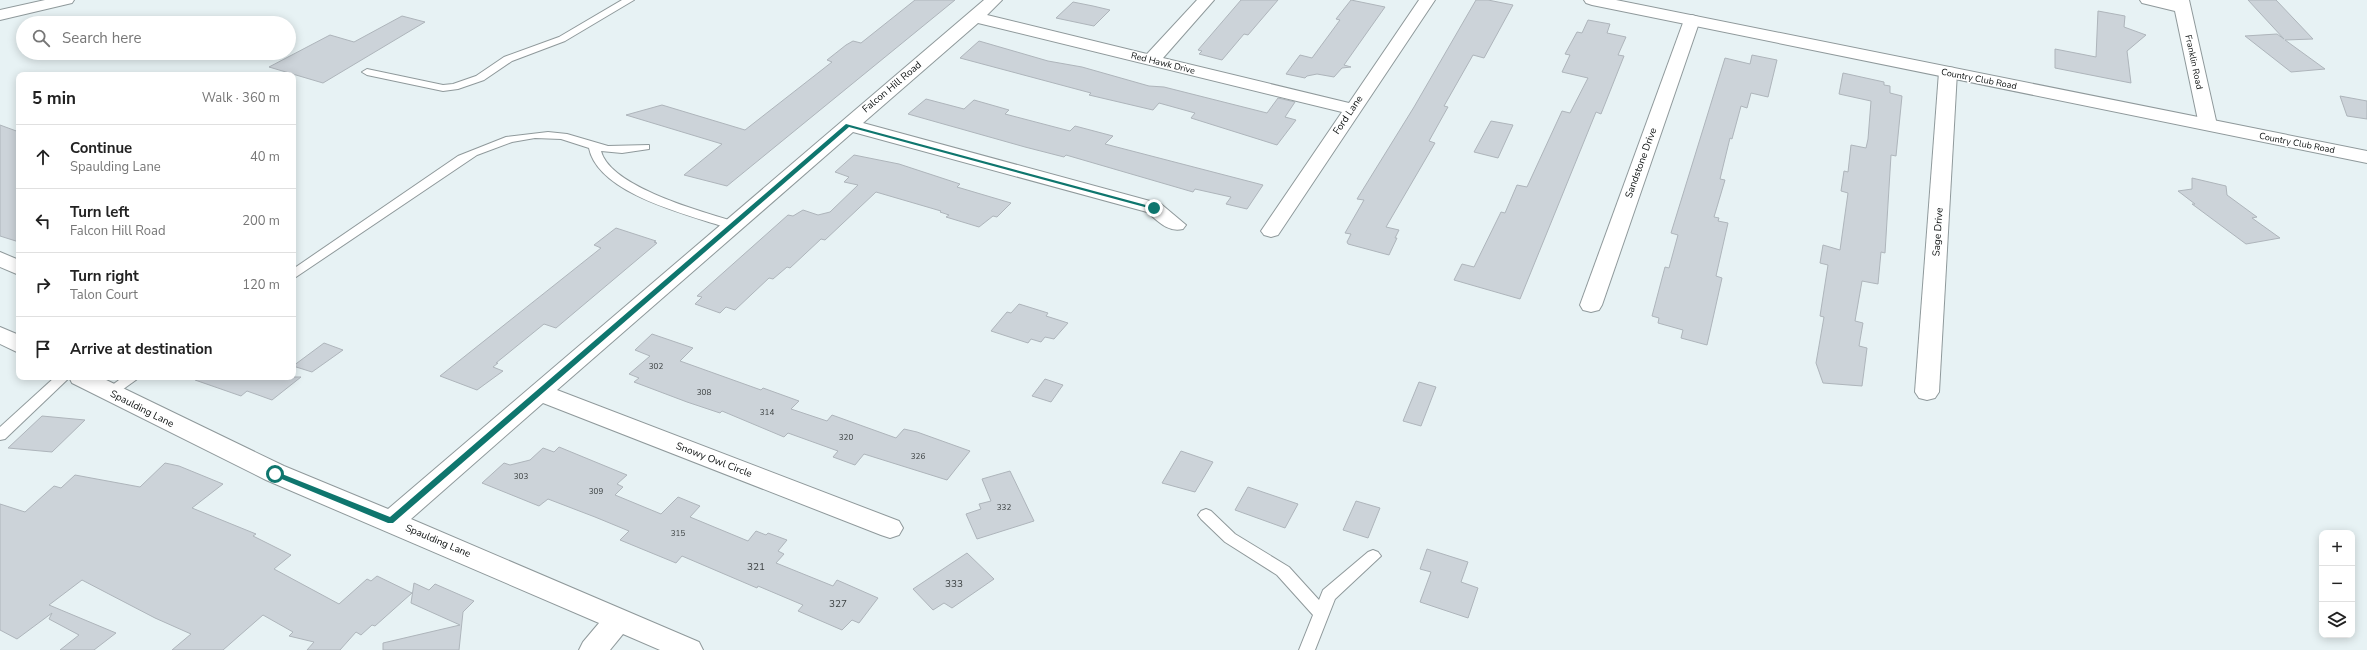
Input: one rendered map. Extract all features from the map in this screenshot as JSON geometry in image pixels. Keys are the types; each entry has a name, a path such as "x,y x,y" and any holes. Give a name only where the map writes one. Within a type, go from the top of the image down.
{"street":[{"path":"0,15 66,0"},
{"name":"Falcon Hill Road","path":"391,521 538,392 994,0"},
{"path":"1151,60 1206,0"},
{"name":"Ford Lane","path":"1271,231 1427,0"},
{"name":"Country Club Road","path":"1592,0 2367,157"},
{"path":"2148,0 2182,4"},
{"name":"Franklin Road","path":"2182,4 2208,125"},
{"name":"Red Hawk Drive","path":"975,17 1352,109"},
{"name":"Sandstone Drive","path":"1591,305 1692,20"},
{"name":"Sage Drive","path":"1927,392 1948,72"},
{"path":"848,125 1154,208 1176,225"},
{"path":"0,259 16,267"},
{"path":"0,334 16,342"},
{"name":"Spaulding Lane","path":"86,380 275,474 391,521 689,650"},
{"name":"Snowy Owl Circle","path":"538,392 890,528"},
{"path":"593,650 619,619"}],"lane":[{"path":"367,72 442,88 454,87 480,78 508,59 562,39 629,0"},
{"path":"296,273 462,158 483,147 505,139 533,136 561,136 594,145 623,150 645,147"},
{"path":"594,145 598,160 613,175 671,205 732,225"},
{"path":"0,435 60,380"},
{"path":"110,392 128,380"},
{"path":"1206,515 1230,538 1283,571 1321,613"},
{"path":"1306,650 1329,595 1373,556"}],"building":[{"path":"915,0 955,0 727,186 684,175 722,144 626,115 662,105 745,130 832,62 827,60 846,45 853,41 861,43"},
{"path":"1241,0 1278,0 1248,35 1244,34 1222,60 1199,54 1202,51 1198,50"},
{"path":"1351,0 1385,7 1344,65 1351,67 1342,68 1334,77 1317,74 1307,76 1305,78 1286,74 1300,55 1312,58 1340,20 1336,19"},
{"path":"1476,0 1488,0 1513,5 1484,58 1473,55 1444,106 1448,107 1429,141 1435,143 1386,227 1399,230 1389,255 1348,244 1347,242 1351,234 1345,233 1364,200 1357,199 1414,107"},
{"path":"2248,0 2276,0 2313,39 2285,40 2325,69 2291,72 2245,36 2277,34 2284,39"},
{"path":"1073,2 1110,10 1094,26 1056,18"},
{"path":"2098,11 2125,16 2124,27 2146,35 2127,51 2131,83 2055,68 2055,49 2096,57"},
{"path":"402,16 425,22 323,83 296,75 296,72 286,72 269,67 282,60 296,60 296,53 330,35 354,42"},
{"path":"1588,20 1610,24 1607,33 1626,37 1618,55 1624,56 1601,114 1596,112 1520,299 1454,280 1462,264 1474,267 1501,212 1505,213 1517,185 1527,187 1562,111 1570,113 1588,78 1562,72 1570,55 1565,54 1577,32 1582,33"},
{"path":"979,41 1048,61 1082,67 1149,86 1164,87 1267,113 1278,98 1295,102 1285,117 1296,120 1277,145 1191,118 1195,113 1159,103 1153,110 1089,95 1091,93 960,58"},
{"path":"1752,55 1777,60 1768,97 1751,93 1747,108 1741,106 1732,139 1730,138 1720,179 1725,180 1714,217 1719,218 1718,221 1728,223 1716,276 1722,278 1707,345 1681,338 1683,330 1658,323 1659,318 1652,316 1665,267 1669,268 1678,235 1671,233 1725,58 1750,64"},
{"path":"1843,73 1884,82 1884,85 1890,86 1890,93 1902,96 1896,156 1891,155 1885,253 1881,252 1878,284 1862,281 1855,321 1863,323 1859,346 1867,348 1862,386 1823,383 1816,363 1824,317 1820,316 1828,265 1820,263 1823,245 1840,250 1848,193 1841,191 1844,171 1848,172 1851,145 1866,148 1868,139 1871,101 1839,94"},
{"path":"2340,96 2367,101 2367,119 2347,116"},
{"path":"926,99 964,109 974,100 1009,110 1005,114 1070,131 1075,126 1113,136 1105,144 1263,185 1247,209 1226,204 1231,197 1195,189 1193,192 1066,155 1064,157 1025,147 908,114"},
{"path":"1491,121 1513,125 1498,158 1474,152"},
{"path":"0,125 16,131 16,241 0,236"},
{"path":"854,155 899,164 960,184 957,187 1011,203 997,217 993,216 979,227 946,217 949,215 940,212 941,211 876,192 825,240 821,239 790,268 787,267 773,279 769,278 735,310 726,307 720,313 695,304 702,297 697,296 788,215 793,216 803,210 818,215 830,212 858,185 844,182 849,177 835,172"},
{"path":"2192,178 2226,186 2227,195 2257,217 2252,218 2280,238 2246,244 2192,204 2195,204 2178,191 2192,189"},
{"path":"616,228 656,241 654,242 657,243 556,328 544,324 496,363 498,363 493,367 503,371 477,390 440,376 601,248 594,245"},
{"path":"1019,304 1048,313 1046,316 1068,323 1054,339 1045,337 1041,342 1031,339 1028,343 991,331 1007,312 1011,313"},
{"path":"652,334 693,348 680,361 761,390 763,388 799,401 791,409 827,421 832,415 896,438 904,429 917,432 970,451 947,480 864,454 855,465 833,457 838,451 788,433 784,437 722,411 720,413 634,382 639,378 629,374 650,356 635,350"},
{"path":"324,343 343,350 312,372 296,367 296,364"},
{"path":"296,377 301,377 272,400 247,391 241,396 195,380 296,380"},
{"path":"1045,379 1063,385 1051,402 1032,396"},
{"path":"1419,382 1436,387 1421,426 1403,421"},
{"path":"42,416 85,420 52,452 8,448"},
{"path":"559,447 627,475 617,484 623,487 615,495 661,514 678,497 700,506 690,517 748,541 756,531 766,535 768,533 787,540 778,551 784,554 776,563 833,586 837,580 878,598 859,623 852,620 842,630 798,611 803,605 758,586 757,588 682,556 676,563 620,540 629,531 595,517 548,499 539,506 482,483 504,463 510,465 530,460 543,448 554,452"},
{"path":"1181,451 1213,462 1195,492 1162,483"},
{"path":"165,463 179,466 223,484 192,508 256,534 253,536 291,555 274,569 339,604 367,579 371,581 377,576 412,593 375,626 372,625 361,635 356,632 340,650 307,650 314,642 289,636 293,632 263,615 223,650 172,650 191,634 155,618 82,580 49,605 116,633 94,650 60,650 79,635 49,619 52,613 17,639 0,630 0,504 25,512 54,486 61,488 75,475 140,487"},
{"path":"1010,471 1034,521 977,539 966,514 981,509 979,504 991,501 982,479"},
{"path":"1248,487 1298,504 1285,528 1235,510"},
{"path":"1356,501 1380,508 1368,538 1343,530"},
{"path":"1427,549 1468,562 1461,582 1478,588 1468,618 1420,602 1431,572 1420,569"},
{"path":"967,553 994,579 952,608 944,603 933,610 913,589"},
{"path":"414,583 429,590 435,584 474,601 463,612 459,650 383,650 383,643 460,625 411,603"}],"route":[{"path":"275,474 391,521 538,392 848,125 1154,208"}]}
